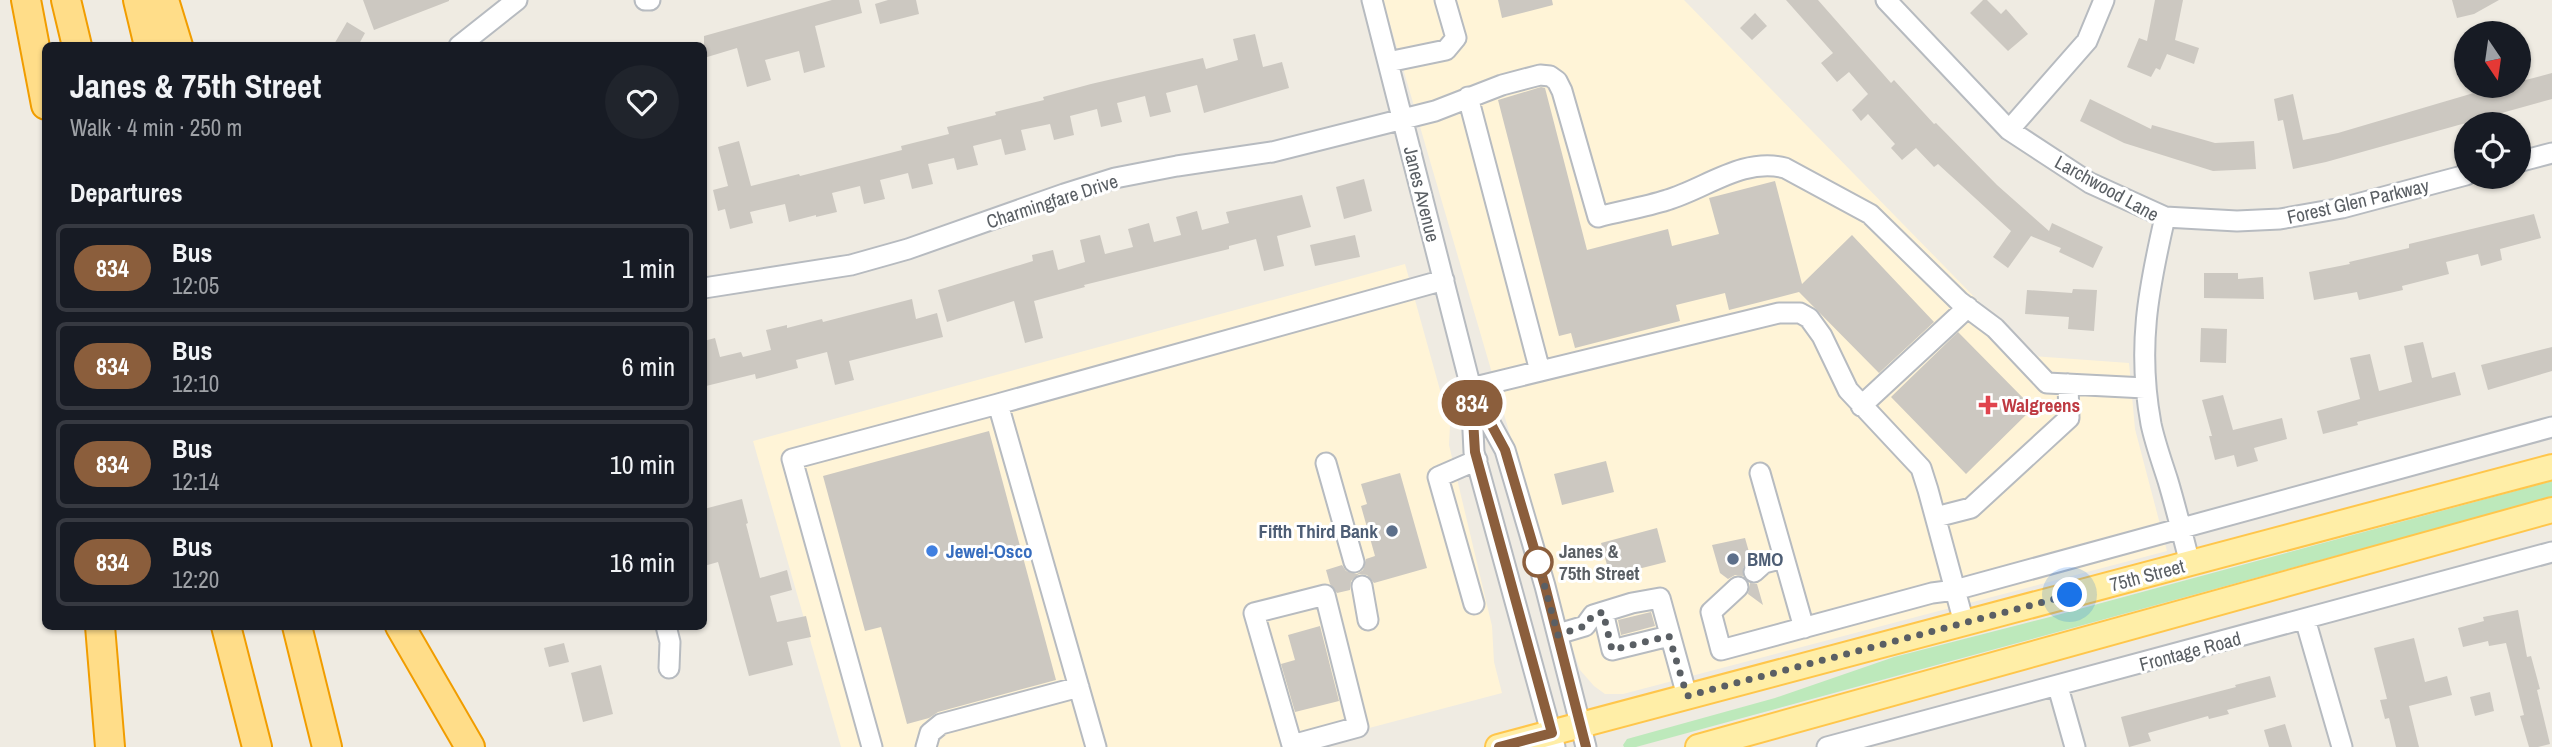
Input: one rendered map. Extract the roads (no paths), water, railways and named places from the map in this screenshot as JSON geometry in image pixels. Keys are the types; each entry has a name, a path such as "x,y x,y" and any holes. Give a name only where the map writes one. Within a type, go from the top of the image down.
{"highway":[{"path":"26,0 42,84"},
{"path":"66,0 77,42"},
{"path":"138,0 148,42"},
{"path":"164,0 177,42"},
{"path":"100,630 110,747"},
{"path":"227,630 257,747"},
{"path":"298,630 327,747"},
{"path":"402,630 470,747"}],"main road":[{"name":"75th Street","path":"1498,747 1583,736 1687,696 2552,467"},
{"path":"1698,747 1726,743 2552,510"}],"street":[{"path":"464,42 517,0"},
{"name":"Janes Avenue","path":"1372,0 1471,387 1477,460 1553,740"},
{"path":"1388,62 1446,50 1456,38 1445,0"},
{"name":"Larchwood Lane","path":"1886,0 2009,130 2090,183 2165,217 2146,306 2143,353 2145,388 2151,427 2190,564"},
{"path":"2009,130 2087,41 2104,0"},
{"name":"Charmingfare Drive","path":"707,288 851,265 952,235 1115,178 1272,152 1435,111 1468,97 1540,75 1550,76 1557,81 1562,91 1598,217 1669,200 1725,175 1772,165 1785,168 1870,214 1968,307"},
{"path":"1468,97 1539,371"},
{"path":"2531,159 2552,153"},
{"name":"Forest Glen Parkway","path":"2165,217 2237,221 2280,219 2332,210 2454,178"},
{"path":"872,747 792,459 1444,280"},
{"path":"1861,406 1968,307 1995,328 2047,383 2145,388"},
{"path":"1471,387 1791,311 1800,313 1809,318 1822,336 1848,390 1921,468 1964,623"},
{"path":"1936,517 1971,508 2069,418 2068,384"},
{"name":"Janes Avenue","path":"1471,387 1505,450 1558,635 1583,736"},
{"path":"998,404 1096,747"},
{"path":"1738,587 1711,611 1721,650 2182,529 2552,426"},
{"path":"1474,604 1437,477 1477,460"},
{"path":"1326,463 1354,562"},
{"path":"1760,473 1804,628"},
{"name":"Frontage Road","path":"1827,747 2059,687 2552,552"},
{"path":"1754,572 1764,563 1784,558"},
{"path":"1362,586 1368,620"},
{"path":"1325,595 1358,727 1330,741 1292,745 1254,613 1325,595"},
{"path":"1558,635 1585,626 1593,615 1660,598 1687,696"},
{"path":"1603,612 1612,650 1669,636"},
{"path":"2305,619 2342,747"},
{"path":"667,630 670,642 669,668"},
{"path":"926,747 930,733 941,724 1079,687"},
{"path":"2059,687 2075,747"}],"place":[{"name":"Walgreens","path":"1988,405"},
{"name":"Fifth Third Bank","path":"1392,531"},
{"name":"Jewel-Osco","path":"932,551"},
{"name":"BMO","path":"1733,559"},
{"name":"Janes & 75th Street","path":"1538,562"}]}
